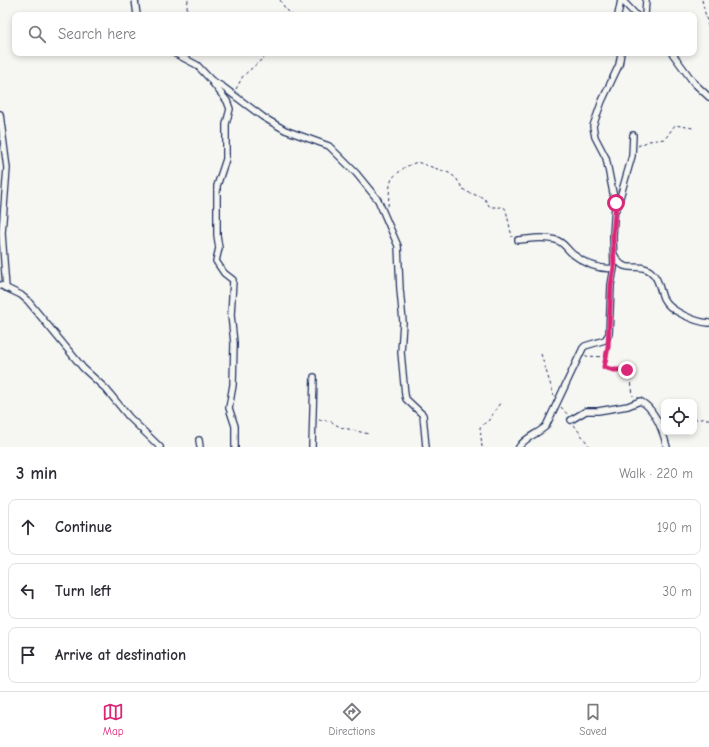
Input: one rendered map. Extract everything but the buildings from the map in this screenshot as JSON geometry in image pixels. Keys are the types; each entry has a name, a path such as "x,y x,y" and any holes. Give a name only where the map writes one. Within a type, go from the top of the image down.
{"street":[{"path":"134,0 136,12"},
{"path":"619,12 621,0"},
{"path":"621,0 633,12"},
{"path":"645,12 646,0"},
{"path":"180,56 197,65 227,101 230,109 226,124 226,159 217,186 217,235 219,248 216,261 224,273 233,280 231,321 234,343 233,385 228,408 235,426 235,447"},
{"path":"519,447 522,443 540,432 546,426 585,346 605,340 609,334 611,285 614,268 614,216 616,203 606,158 595,137 593,126 602,101 619,65 620,56"},
{"path":"674,56 694,83 709,97"},
{"path":"211,80 233,94 254,112 285,130 329,146 367,186 378,200 398,246 403,322 401,352 405,395 406,399 423,415 426,447"},
{"path":"0,114 7,168 2,233 6,288"},
{"path":"614,216 633,150 633,135"},
{"path":"518,240 538,238 556,240 561,242 574,255 597,268 614,268"},
{"path":"614,254 618,262 624,267 644,268 650,271 659,283 663,298 671,306 693,319 709,323"},
{"path":"0,285 28,300 76,360 106,389 129,417 160,447"},
{"path":"312,447 314,377"},
{"path":"571,420 586,411 598,411 628,406 637,401 648,406 652,412 667,447"},
{"path":"199,440 200,447"}],"path":[{"path":"186,12 188,0"},
{"path":"280,0 289,12"},
{"path":"702,0 709,30"},
{"path":"233,94 243,76 266,56"},
{"path":"633,150 645,142 665,139 675,125 693,128"},
{"path":"386,217 392,178 412,163 423,163 439,168 456,178 463,189 484,198 490,207 504,208 506,210 511,236 518,240"},
{"path":"609,334 605,368 627,370 631,373 633,394 635,400 637,401"},
{"path":"541,354 551,393 558,403"},
{"path":"579,356 606,357"},
{"path":"482,447 480,427 489,420 500,403"},
{"path":"697,419 709,419"},
{"path":"312,420 330,421 340,427 369,434"}],"route":[{"path":"616,203 613,236 614,268 611,285 608,347 604,367 606,369 613,370 627,370"}]}
